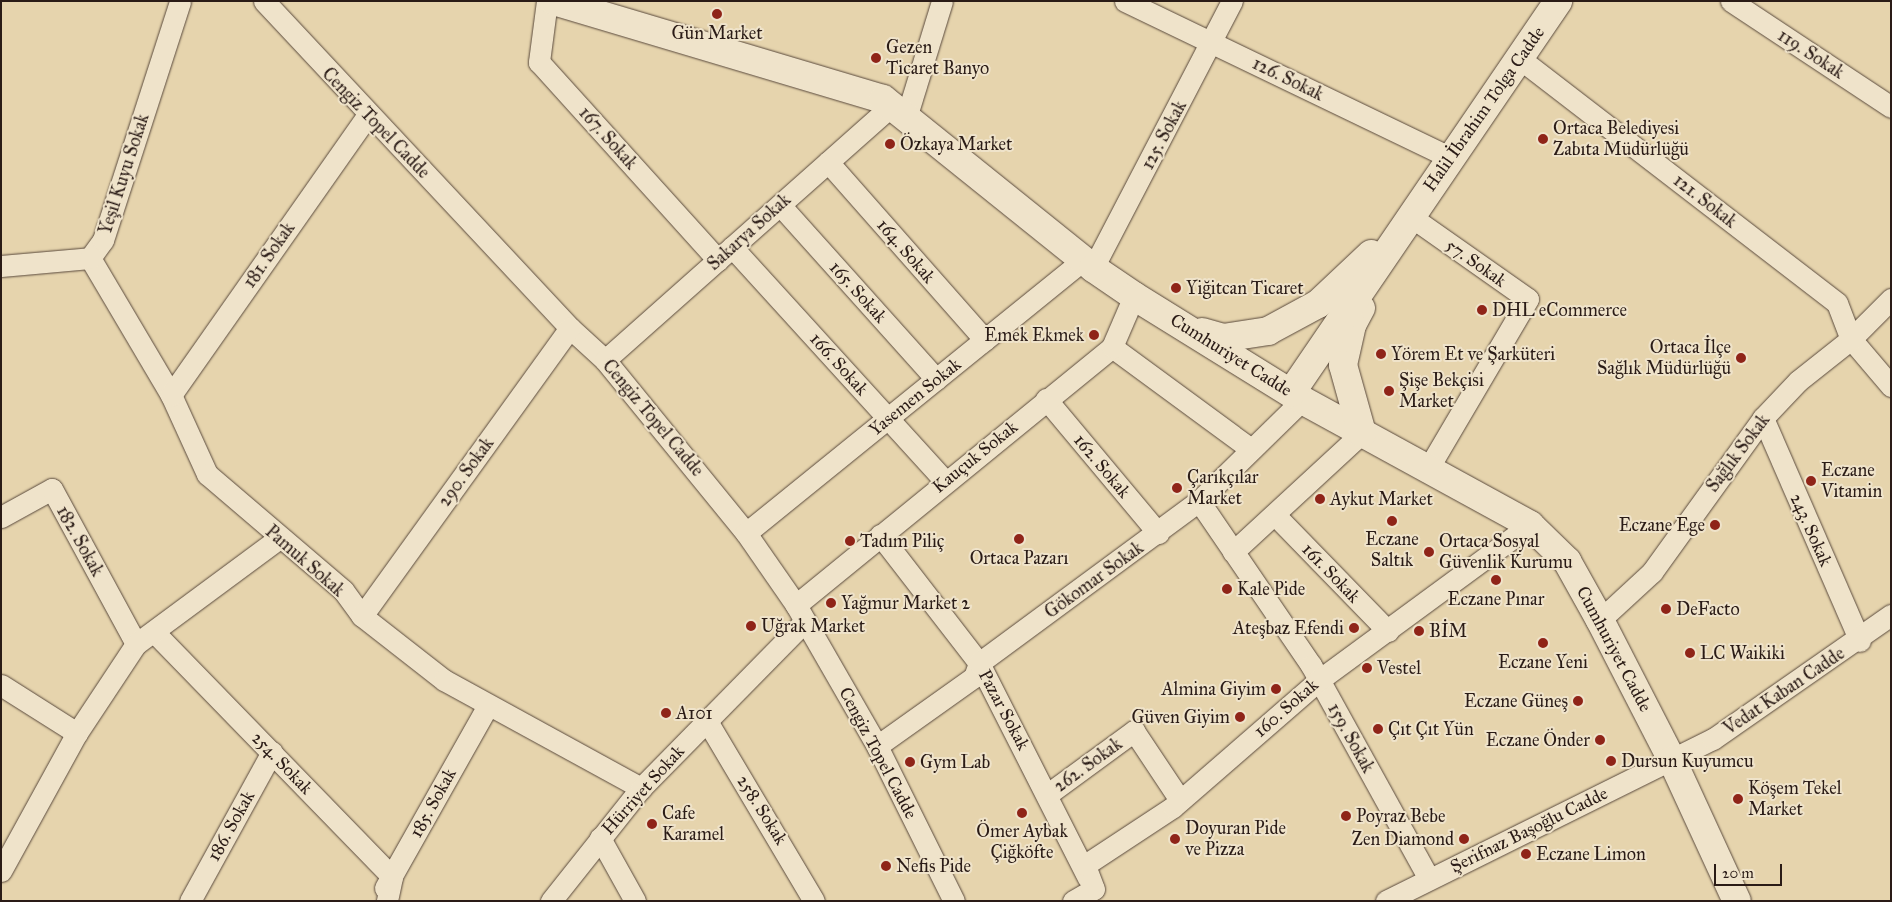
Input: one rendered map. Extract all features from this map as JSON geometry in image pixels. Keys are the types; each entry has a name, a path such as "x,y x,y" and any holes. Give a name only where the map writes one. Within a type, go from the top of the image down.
{"street":[{"name":"Yeşil Kuyu Sokak","path":"90,258 103,240 180,1"},
{"name":"Cengiz Topel Cadde","path":"264,1 368,115 570,328 605,360 746,533 801,613 877,746 954,901"},
{"name":"167. Sokak","path":"547,1 539,62 725,254"},
{"name":"Cumhuriyet Cadde","path":"554,1 900,110 1088,264 1134,296 1194,330 1296,397 1530,525 1567,561 1600,620 1672,760 1737,901"},
{"path":"900,110 942,1"},
{"name":"126. Sokak","path":"1125,1 1451,158"},
{"name":"125. Sokak","path":"1088,264 1213,43 1232,1"},
{"name":"Halil İbrahim Tolga Cadde","path":"1410,216 1558,1"},
{"name":"119. Sokak","path":"1731,1 1891,107"},
{"name":"121. Sokak","path":"1519,58 1837,303 1851,339 1891,386"},
{"name":"Sakarya Sokak","path":"605,360 828,162 900,110"},
{"name":"181. Sokak","path":"171,395 368,115"},
{"name":"164. Sokak","path":"828,162 984,340"},
{"name":"165. Sokak","path":"780,205 936,379"},
{"path":"1194,330 1223,338 1268,331 1318,304 1410,216"},
{"path":"1296,397 1410,216"},
{"path":"1232,552 1362,433 1343,365 1346,349 1352,325 1410,216"},
{"name":"57. Sokak","path":"1410,216 1528,299 1428,469"},
{"name":"166. Sokak","path":"725,254 888,418 945,481"},
{"path":"1,266 90,258"},
{"name":"Pamuk Sokak","path":"90,258 171,395 207,474 278,539 343,590 362,616 444,680 641,788"},
{"name":"Yasemen Sokak","path":"746,533 984,340 1088,264"},
{"name":"Kauçuk Sokak","path":"801,613 880,536 945,481 1112,347 1134,296"},
{"name":"Sağlık Sokak","path":"1600,620 1652,572 1763,418 1798,381 1851,339 1891,299"},
{"name":"290. Sokak","path":"362,616 570,328"},
{"path":"1112,347 1248,447"},
{"name":"Gökomar Sokak","path":"877,746 974,677 979,663 1199,501 1296,397"},
{"name":"162. Sokak","path":"1046,399 1158,533"},
{"name":"243. Sokak","path":"1763,418 1860,641"},
{"name":"182. Sokak","path":"1,517 52,489 136,644"},
{"name":"159. Sokak","path":"1199,501 1319,680 1430,879"},
{"name":"161. Sokak","path":"1274,515 1388,631"},
{"name":"160. Sokak","path":"1097,895 1085,865 1180,800 1319,680 1530,525"},
{"name":"Pazar Sokak","path":"880,536 979,663 1048,794 1097,895"},
{"path":"1,871 77,733 136,644 155,633 278,539"},
{"name":"Hürriyet Sokak","path":"551,901 641,788 707,721 801,613"},
{"name":"Vedat Kaban Cadde","path":"1672,760 1713,739 1860,641 1891,615"},
{"name":"254. Sokak","path":"155,633 392,877"},
{"path":"1,685 77,733"},
{"name":"185. Sokak","path":"378,901 488,705"},
{"name":"258. Sokak","path":"707,721 814,901"},
{"name":"262. Sokak","path":"1048,794 1134,731 1180,800"},
{"name":"186. Sokak","path":"190,901 272,752"},
{"name":"Şerifnaz Başoğlu Cadde","path":"1386,901 1672,760"},
{"path":"600,838 635,901"},
{"path":"387,901 392,877"},
{"path":"1073,901 1097,895"}],"place":[{"name":"Gün Market","path":"717,14"},
{"name":"Gezen Ticaret Banyo","path":"876,58"},
{"name":"Ortaca Belediyesi Zabıta Müdürlüğü","path":"1543,139"},
{"name":"Özkaya Market","path":"890,144"},
{"name":"Yiğitcan Ticaret","path":"1176,288"},
{"name":"DHL eCommerce","path":"1482,310"},
{"name":"Emek Ekmek","path":"1094,335"},
{"name":"Yörem Et ve Şarküteri","path":"1381,354"},
{"name":"Ortaca İlçe Sağlık Müdürlüğü","path":"1741,358"},
{"name":"Şişe Bekçisi Market","path":"1389,391"},
{"name":"Eczane Vitamin","path":"1811,481"},
{"name":"Çarıkçılar Market","path":"1177,488"},
{"name":"Aykut Market","path":"1320,499"},
{"name":"Eczane Saltık","path":"1392,521"},
{"name":"Eczane Ege","path":"1715,525"},
{"name":"Ortaca Pazarı","path":"1019,539"},
{"name":"Tadım Piliç","path":"850,541"},
{"name":"Ortaca Sosyal Güvenlik Kurumu","path":"1429,552"},
{"name":"Eczane Pınar","path":"1496,580"},
{"name":"Kale Pide","path":"1227,589"},
{"name":"Yağmur Market 2","path":"831,603"},
{"name":"DeFacto","path":"1666,609"},
{"name":"Uğrak Market","path":"751,626"},
{"name":"Ateşbaz Efendi","path":"1354,628"},
{"name":"BİM","path":"1419,631"},
{"name":"Eczane Yeni","path":"1543,643"},
{"name":"LC Waikiki","path":"1690,653"},
{"name":"Vestel","path":"1367,668"},
{"name":"Almina Giyim","path":"1276,689"},
{"name":"Eczane Güneş","path":"1578,701"},
{"name":"A101","path":"666,713"},
{"name":"Güven Giyim","path":"1240,717"},
{"name":"Çıt Çıt Yün","path":"1378,729"},
{"name":"Eczane Önder","path":"1600,740"},
{"name":"Dursun Kuyumcu","path":"1611,761"},
{"name":"Gym Lab","path":"910,762"},
{"name":"Köşem Tekel Market","path":"1738,799"},
{"name":"Ömer Aybak Çiğköfte","path":"1022,813"},
{"name":"Poyraz Bebe","path":"1346,816"},
{"name":"Cafe Karamel","path":"652,824"},
{"name":"Doyuran Pide ve Pizza","path":"1175,839"},
{"name":"Zen Diamond","path":"1464,839"},
{"name":"Eczane Limon","path":"1526,854"},
{"name":"Nefis Pide","path":"886,866"}]}
